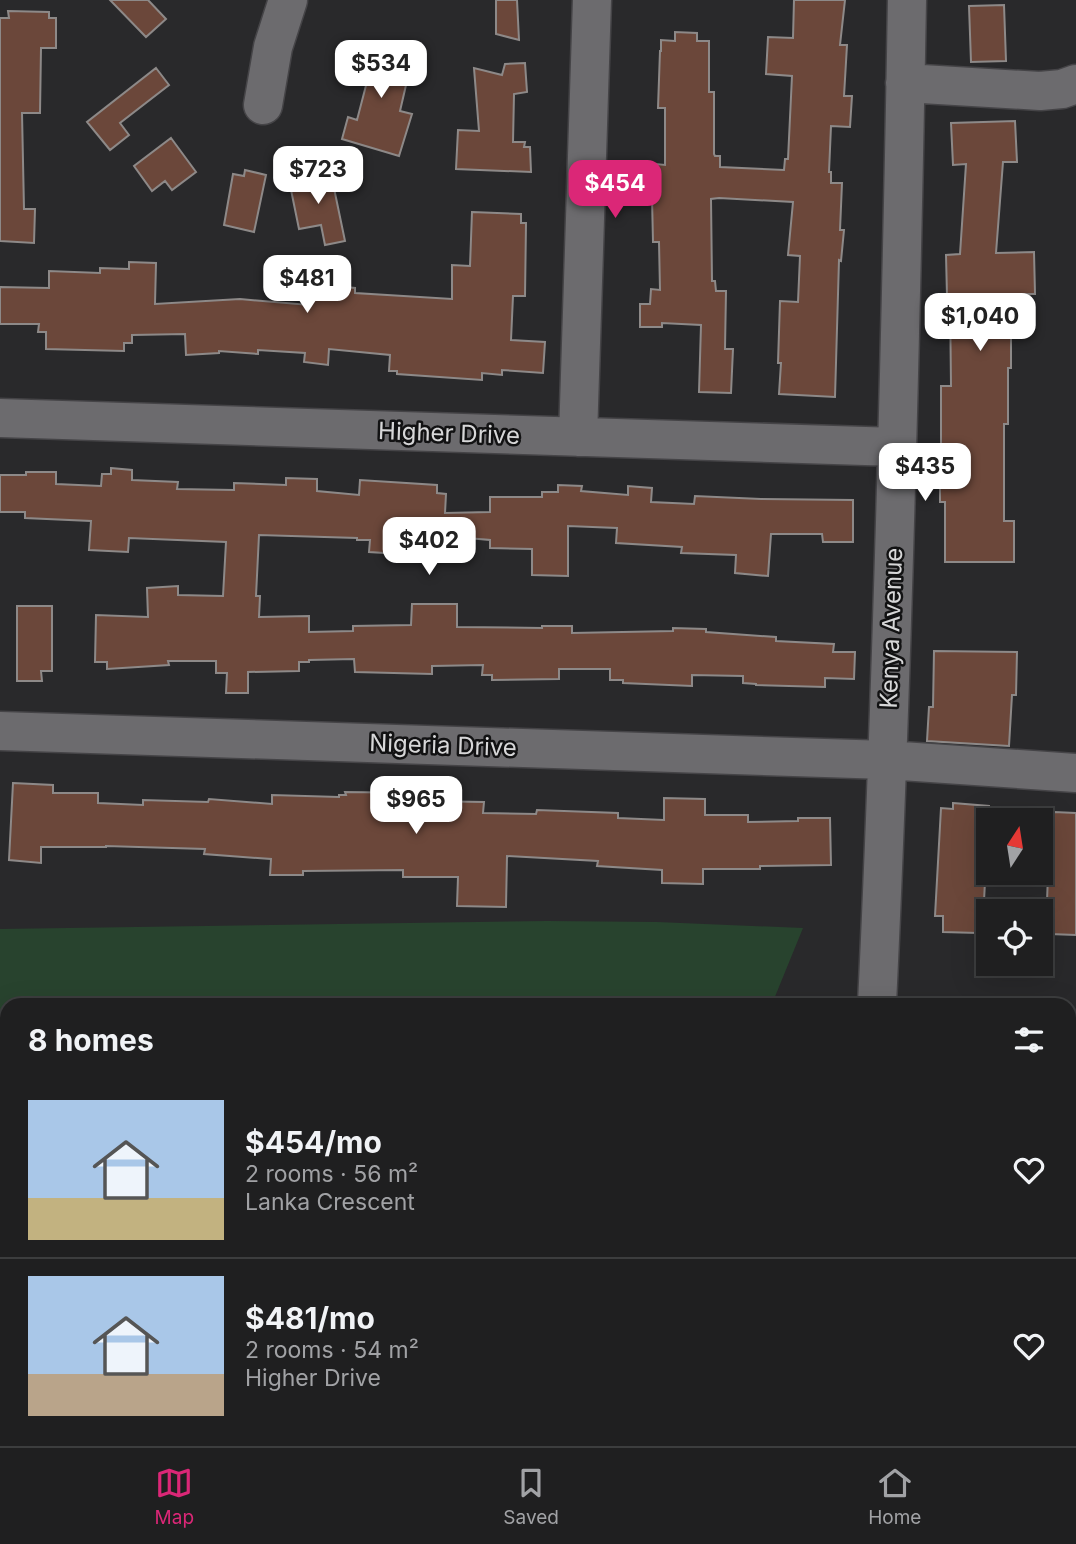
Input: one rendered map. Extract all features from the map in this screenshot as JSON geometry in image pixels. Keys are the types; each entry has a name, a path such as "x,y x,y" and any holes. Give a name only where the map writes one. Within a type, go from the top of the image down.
{"street":[{"path":"263,105 273,47 288,0"},
{"path":"578,437 592,0"},
{"name":"Kenya Avenue","path":"877,998 897,447 907,0"},
{"path":"905,83 1040,91 1062,89 1076,84"},
{"name":"Higher Drive","path":"0,418 897,447"},
{"name":"Nigeria Drive","path":"0,731 887,760 1076,773"}],"green space":[{"path":"547,921 803,928 774,998 0,998 0,929"}],"building":[{"path":"110,0 148,0 166,19 146,37"},
{"path":"496,0 517,0 519,40 496,34"},
{"path":"794,0 845,0 840,45 847,45 844,96 852,96 850,127 831,126 829,172 831,183 842,183 840,230 844,230 841,261 839,260 835,397 779,394 780,301 798,302 800,256 788,255 793,202 719,198 711,199 712,281 715,281 716,291 726,291 725,349 733,349 731,393 699,392 701,325 662,323 662,327 640,327 640,304 650,304 651,289 660,290 659,242 653,242 652,198 648,198 648,174 656,175 656,164 665,165 665,108 658,108 661,40 675,41 675,32 697,33 697,41 709,41 709,92 714,92 714,154 720,156 720,167 784,170 785,159 788,159 792,76 766,74 768,37 793,38"},
{"path":"1004,5 1006,61 971,62 969,6"},
{"path":"8,11 49,12 49,18 56,18 56,48 41,48 40,113 22,113 24,209 35,209 34,243 0,241 0,18 9,18"},
{"path":"357,43 413,55 400,111 412,114 399,156 342,139 348,117 357,120 369,74 350,70"},
{"path":"525,63 527,92 514,94 513,142 525,142 524,147 530,147 531,172 456,169 458,130 479,131 474,68 502,75 505,64"},
{"path":"156,68 169,85 120,123 129,135 110,150 87,122"},
{"path":"1015,121 1017,162 1003,162 996,253 1034,252 1035,294 1011,294 1008,424 1004,424 1004,521 1014,521 1014,562 945,562 945,502 940,502 941,386 951,386 950,296 947,296 946,255 960,254 966,164 953,165 951,123"},
{"path":"171,138 196,172 172,190 165,181 152,191 134,166"},
{"path":"330,169 345,241 325,245 321,225 299,229 289,180 312,184 309,173"},
{"path":"245,170 266,175 254,232 224,225 233,174 244,176"},
{"path":"472,212 521,214 521,223 526,223 525,296 513,296 511,340 545,342 543,373 502,370 502,375 482,373 482,380 397,374 397,371 389,371 390,355 329,349 328,365 304,362 305,353 258,350 258,354 219,351 186,355 185,334 132,335 132,343 124,343 124,351 46,349 46,332 38,332 39,324 0,324 0,287 49,288 49,271 100,273 100,268 129,269 129,262 156,263 155,304 240,299 309,305 311,284 355,288 355,293 452,299 452,265 470,266"},
{"path":"111,468 132,470 132,480 178,482 177,489 234,490 234,483 286,485 286,478 317,479 317,491 359,495 360,480 437,485 437,493 446,494 445,513 490,512 490,497 542,497 542,492 558,492 558,485 582,486 581,491 628,495 628,486 652,488 651,502 694,504 695,496 853,500 853,542 823,542 822,534 771,534 768,576 735,573 736,555 681,553 682,547 616,543 617,528 568,526 568,576 532,575 532,549 490,548 490,540 444,536 443,541 401,539 400,554 369,552 370,540 357,538 259,535 256,596 260,596 259,617 309,616 309,632 353,631 353,626 411,625 412,604 457,604 457,627 572,626 572,633 706,629 706,632 776,637 776,641 834,644 833,652 855,652 854,679 825,678 825,687 756,685 743,683 743,676 692,675 692,686 623,683 623,680 610,680 610,669 559,669 559,679 492,680 492,675 482,675 483,665 432,666 432,674 355,672 354,659 309,660 299,662 299,671 248,672 248,693 226,693 227,673 216,673 216,661 168,661 169,665 107,669 107,662 95,662 96,615 148,617 147,588 178,586 178,595 223,596 226,542 129,538 128,552 89,550 91,521 25,518 25,512 0,512 0,475 56,472 56,484 101,486 102,474 111,474"},
{"path":"17,606 52,606 52,671 41,671 42,681 17,681"},
{"path":"934,651 1017,652 1016,695 1012,695 1009,746 927,741 929,707 933,707"},
{"path":"13,783 53,785 53,793 98,793 98,803 143,805 143,800 208,802 209,799 272,804 272,795 339,797 346,795 345,792 422,793 421,801 484,802 483,813 536,814 537,810 618,813 618,818 664,820 664,798 705,799 705,815 748,815 748,822 830,818 831,865 703,869 703,884 662,883 662,870 597,866 598,861 507,856 506,907 457,906 458,877 403,877 403,870 303,871 303,875 270,875 271,859 204,854 205,849 41,847 41,863 9,860"},
{"path":"953,803 989,806 976,808 976,886 985,886 984,899 976,899 976,933 943,932 943,916 935,916 941,808 953,809"},
{"path":"1054,812 1076,813 1076,935 1053,934 1053,899 1047,899 1048,886 1054,886"}]}
